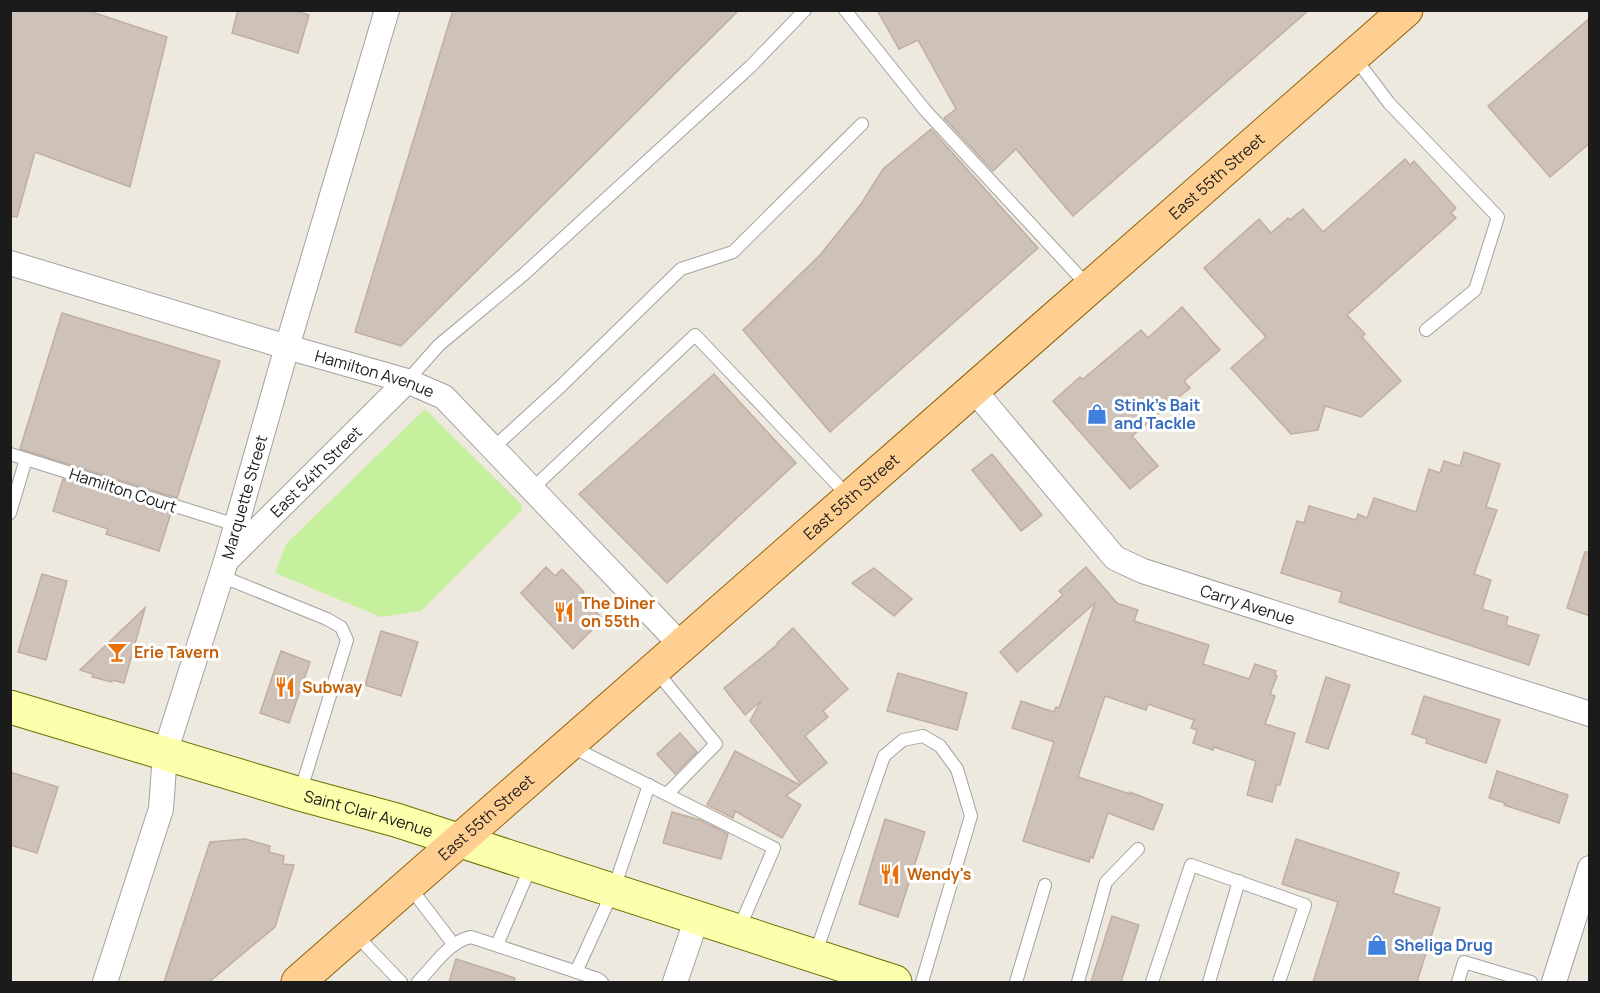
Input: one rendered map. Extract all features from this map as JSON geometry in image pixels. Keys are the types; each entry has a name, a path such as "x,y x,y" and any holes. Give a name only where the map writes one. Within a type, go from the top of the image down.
{"main road":[{"name":"East 55th Street","path":"297,982 1406,10"},
{"name":"Saint Clair Avenue","path":"10,707 300,794 396,820 814,956 880,980"}],"street":[{"name":"Marquette Street","path":"105,982 161,809 165,753 224,568 387,10"},
{"name":"Hamilton Avenue","path":"10,263 407,381 444,397 682,646"},
{"name":"East 54th Street","path":"224,568 407,381"},
{"name":"Carry Avenue","path":"974,390 1115,558 1143,571 1590,714"},
{"path":"1554,982 1590,868"},
{"path":"675,982 697,918"}],"lane":[{"path":"407,381 439,345 523,275 751,66 805,10"},
{"path":"845,10 925,110 1090,288"},
{"path":"1354,57 1389,103 1498,217 1475,290 1426,330"},
{"path":"493,448 561,386 681,268 733,252 862,124"},
{"path":"532,489 695,336 850,498"},
{"name":"Hamilton Court","path":"10,454 236,525"},
{"path":"10,513 26,459"},
{"path":"224,568 341,627 347,640 300,794"},
{"path":"655,670 716,744 667,794"},
{"path":"814,956 884,756 903,740 923,736 940,746 957,769 971,816 922,982"},
{"path":"569,745 774,848 738,931"},
{"path":"576,972 613,891 650,785"},
{"path":"1078,982 1106,882 1138,849"},
{"path":"497,945 532,864"},
{"path":"1152,982 1191,865 1305,905 1279,982"},
{"path":"1209,982 1239,881"},
{"path":"1016,982 1045,885"},
{"path":"408,886 454,945"},
{"path":"354,934 401,982"},
{"path":"418,982 461,939 471,937 602,982"},
{"path":"1458,982 1464,962 1531,982"}],"green space":[{"path":"425,409 522,505 521,511 421,611 381,617 275,573 286,544"}],"building":[{"path":"10,10 86,10 167,37 130,187 35,152 17,217 10,216"},
{"path":"238,10 293,10 309,15 298,53 232,33"},
{"path":"453,10 739,10 401,346 355,332"},
{"path":"877,10 1309,10 1073,216 1016,149 993,171 944,118 956,109 918,40 899,49"},
{"path":"1590,18 1590,143 1550,177 1488,106"},
{"path":"931,129 1038,248 830,432 743,330 820,255 861,204 883,169"},
{"path":"1405,159 1410,165 1414,161 1456,208 1451,213 1456,218 1347,315 1365,334 1362,337 1401,381 1361,417 1325,406 1318,430 1291,434 1231,368 1266,337 1204,268 1259,219 1271,233 1303,209 1323,232"},
{"path":"1182,307 1220,350 1184,381 1190,388 1132,436 1158,466 1130,489 1053,401 1141,330 1148,338"},
{"path":"62,313 220,361 177,498 20,449"},
{"path":"714,374 796,463 667,583 579,494"},
{"path":"1464,452 1500,464 1486,507 1497,510 1474,574 1491,580 1482,609 1508,617 1506,625 1539,635 1529,665 1339,602 1342,592 1281,573 1297,521 1304,523 1309,506 1356,520 1358,514 1367,518 1374,498 1416,512 1429,469 1440,473 1444,461 1460,466"},
{"path":"992,454 1042,515 1021,531 972,470"},
{"path":"63,479 171,513 159,551 106,534 108,529 53,511"},
{"path":"1585,552 1590,552 1590,616 1567,608"},
{"path":"546,567 555,576 562,569 584,592 580,596 603,619 573,649 521,593"},
{"path":"1086,567 1117,603 1138,610 1134,621 1209,645 1203,664 1249,679 1255,664 1276,671 1277,676 1270,694 1275,696 1265,724 1295,733 1280,785 1277,784 1272,802 1247,795 1256,761 1214,747 1213,750 1193,743 1197,730 1191,728 1194,720 1148,704 1146,710 1105,696 1078,777 1130,794 1130,792 1163,805 1153,830 1108,813 1093,858 1090,857 1089,862 1023,841 1054,742 1012,728 1021,701 1054,712 1056,707 1059,708 1095,603 1017,672 1000,652 1063,595 1059,591"},
{"path":"874,568 912,599 894,616 852,583"},
{"path":"42,574 67,581 46,660 18,652"},
{"path":"145,608 124,683 92,677 93,674 80,670"},
{"path":"793,628 848,689 823,711 828,717 805,736 827,763 801,784 750,721 761,701 745,715 724,688 778,644"},
{"path":"381,631 418,642 401,696 365,685"},
{"name":"Subway","path":"281,651 310,662 289,723 260,713"},
{"path":"898,673 967,693 957,730 887,711"},
{"path":"1326,677 1350,685 1328,749 1306,742"},
{"path":"1424,696 1500,720 1486,763 1426,743 1427,739 1412,734"},
{"path":"680,733 697,752 675,774 657,754"},
{"path":"735,751 800,785 786,796 801,805 782,838 735,811 733,818 707,805"},
{"path":"1497,771 1568,795 1559,823 1489,798"},
{"path":"10,772 58,787 37,853 10,845"},
{"path":"672,812 700,820 728,834 721,859 663,843"},
{"path":"885,819 925,832 898,917 859,904"},
{"path":"245,839 270,846 269,852 284,856 283,864 294,865 275,927 209,982 164,982 210,842"},
{"name":"Sheliga Drug","path":"1296,839 1399,873 1393,893 1440,908 1417,982 1313,982 1338,902 1282,884"},
{"path":"1112,916 1139,925 1121,982 1091,982"},
{"path":"456,959 515,978 514,982 449,982"}],"place":[{"name":"Stink's Bait and Tackle","path":"1097,414"},
{"name":"The Diner on 55th","path":"564,612"},
{"name":"Erie Tavern","path":"117,652"},
{"name":"Subway","path":"285,687"},
{"name":"Wendy's","path":"890,874"},
{"name":"Sheliga Drug","path":"1377,945"}]}
